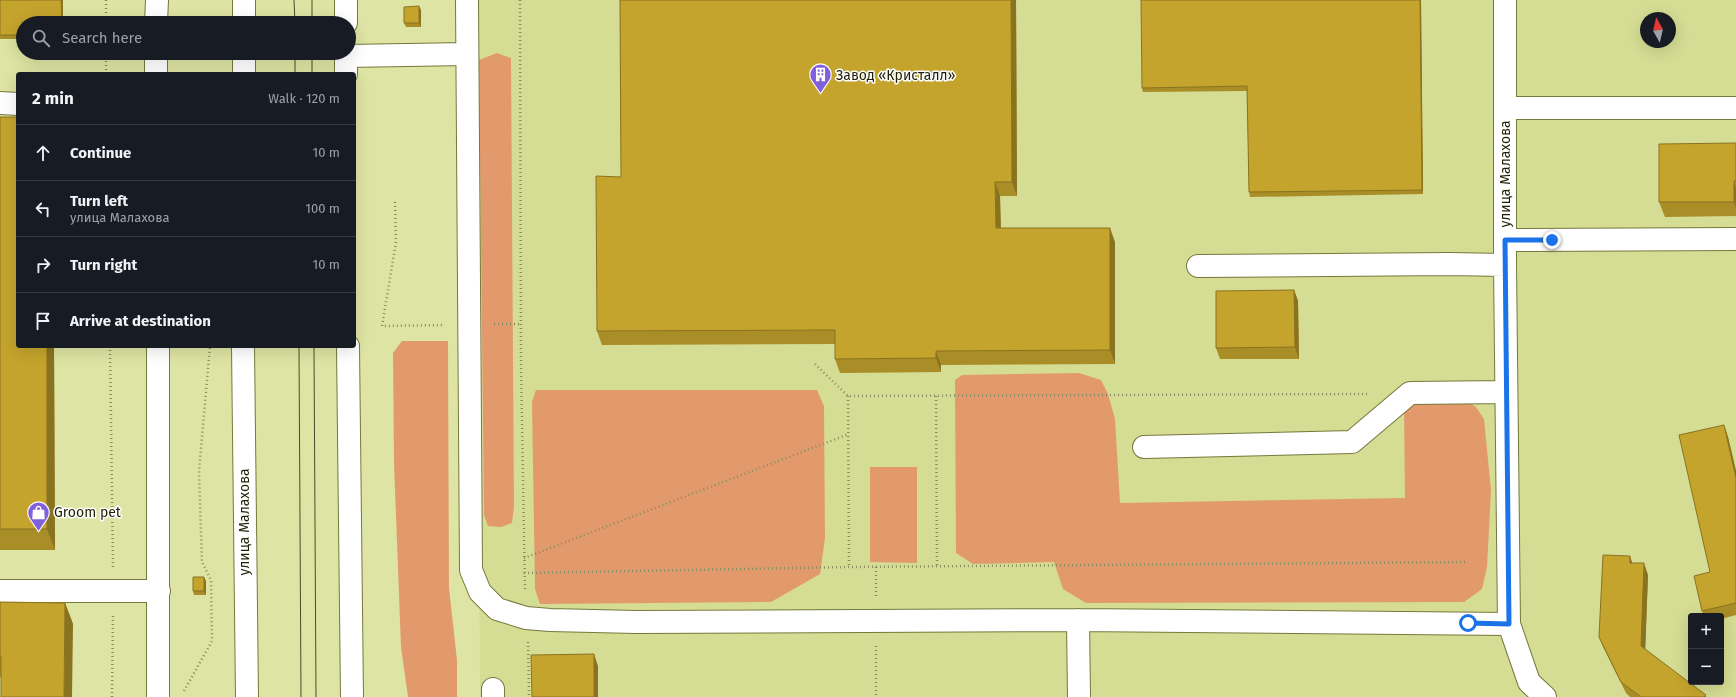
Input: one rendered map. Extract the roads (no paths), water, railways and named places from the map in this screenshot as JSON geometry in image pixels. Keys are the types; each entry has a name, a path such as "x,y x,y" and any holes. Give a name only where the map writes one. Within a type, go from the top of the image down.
{"street":[{"path":"156,0 156,16"},
{"path":"244,0 244,16"},
{"path":"346,0 346,16"},
{"path":"467,0 471,570 480,592 497,608 526,618 636,622 1078,620 1509,624"},
{"name":"улица Малахова","path":"1505,0 1505,265 1510,572 1509,624 1529,690 1545,697"},
{"path":"346,61 467,54"},
{"path":"156,60 156,72"},
{"path":"244,60 244,72"},
{"path":"0,103 16,104"},
{"path":"1505,108 1736,108"},
{"path":"1505,240 1736,239"},
{"path":"1198,266 1442,264 1505,265"},
{"path":"158,348 158,697"},
{"name":"улица Малахова","path":"243,348 246,697"},
{"path":"348,348 352,697"},
{"path":"1144,447 1352,442 1410,393 1506,392"},
{"path":"0,591 159,591"},
{"path":"1078,620 1079,697"}],"tram line":[{"path":"294,0 295,16"},
{"path":"312,0 312,16"},
{"path":"295,60 295,72"},
{"path":"312,60 312,72"},
{"path":"299,348 301,697"},
{"path":"314,348 316,697"}],"place":[{"name":"Завод «Кристалл»","path":"821,94"},
{"name":"Groom pet","path":"38,532"}]}
